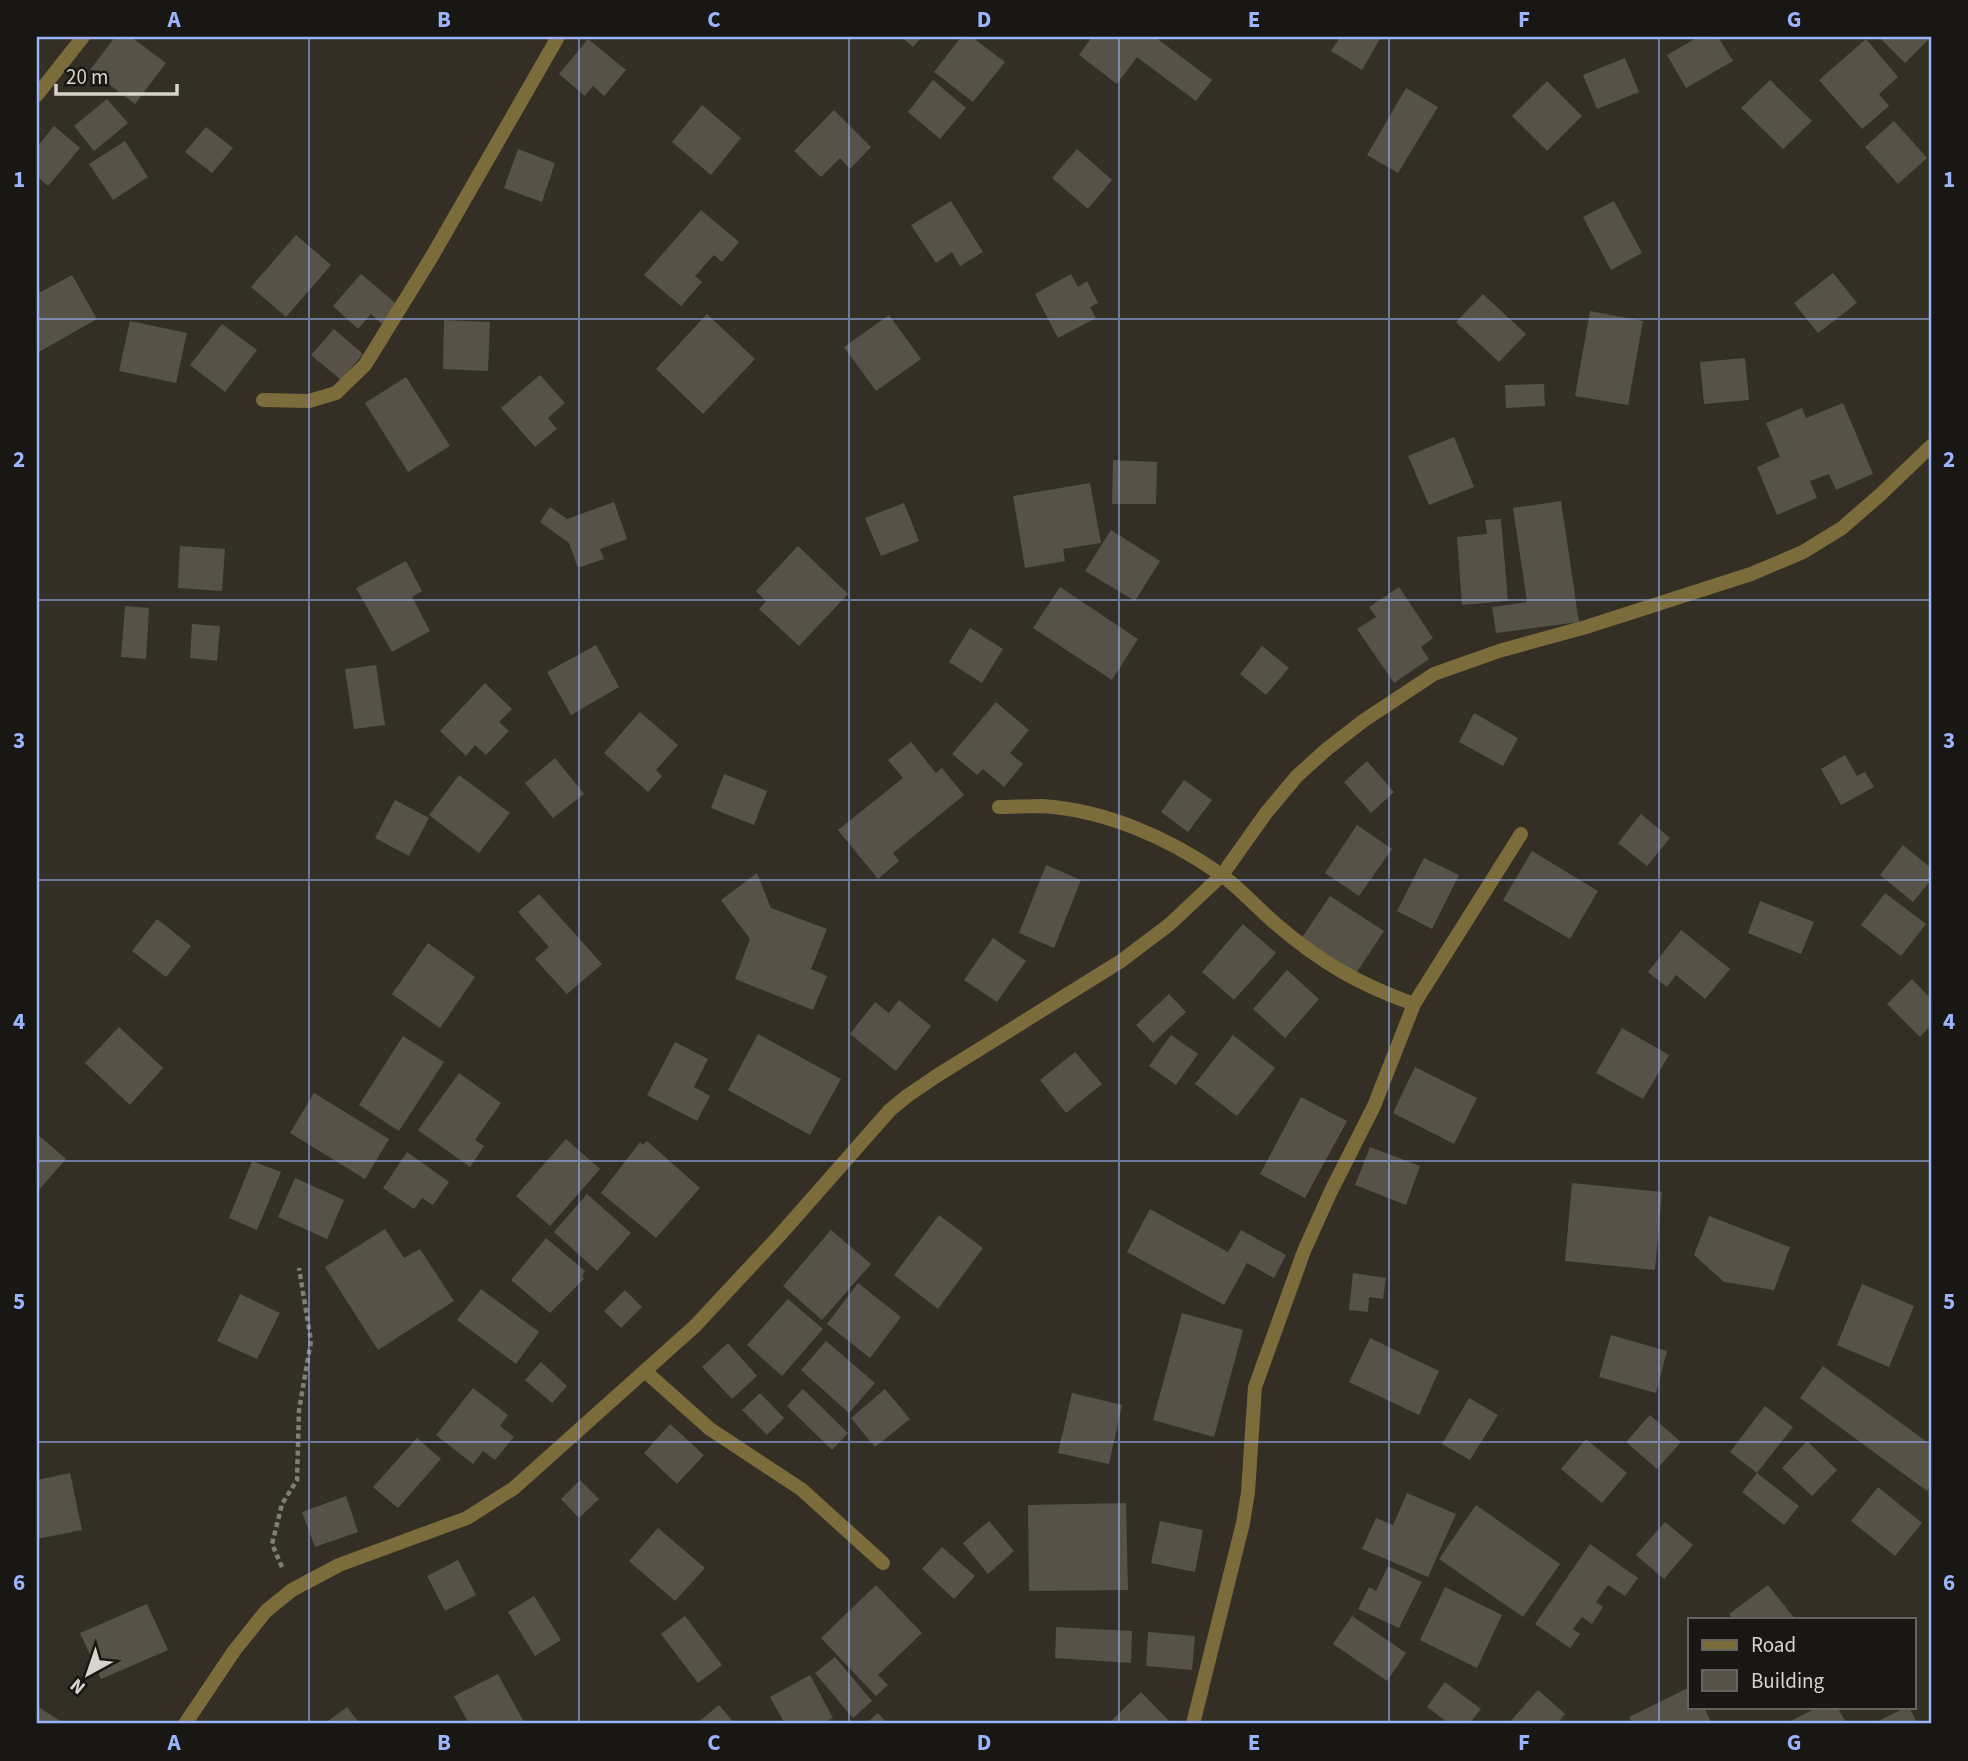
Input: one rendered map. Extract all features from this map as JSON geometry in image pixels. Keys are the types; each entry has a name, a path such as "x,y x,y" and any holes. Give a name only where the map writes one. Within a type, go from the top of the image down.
{"street":[{"path":"37,95 83,37"},
{"path":"263,400 309,401 336,393 365,365 431,258 558,37"},
{"path":"185,1724 234,1651 266,1611 292,1590 340,1565 467,1518 514,1488 695,1326 890,1110 906,1096 1121,961 1170,924 1222,875 1266,813 1297,776 1363,721 1434,674 1499,651 1586,627 1751,574 1802,552 1842,528 1931,446"},
{"path":"999,807 1043,806 1081,812 1118,821 1172,844 1222,875 1276,924 1322,960 1354,980 1414,1004"},
{"path":"1193,1724 1243,1523 1248,1492 1255,1387 1304,1251 1374,1106 1414,1004 1521,834"},
{"path":"646,1372 710,1429 801,1489 883,1563"}],"path":[{"path":"292,1590 272,1544 282,1504 297,1480 299,1410 311,1341 299,1268"}],"building":[{"path":"115,37 131,37 166,63 135,104 90,70"},
{"path":"901,37 922,37 913,47"},
{"path":"961,37 972,37 1005,62 973,102 934,72"},
{"path":"1092,37 1155,37 1212,80 1196,101 1137,57 1117,84 1079,55"},
{"path":"1340,37 1381,37 1362,70 1331,51"},
{"path":"1698,37 1718,37 1733,61 1686,88 1667,55"},
{"path":"1879,37 1931,37 1905,63"},
{"path":"588,39 626,70 604,96 593,86 585,96 559,74"},
{"path":"1866,39 1898,77 1879,94 1889,106 1862,129 1819,80"},
{"path":"1625,58 1639,92 1597,109 1583,75"},
{"path":"933,80 966,108 940,139 908,112"},
{"path":"1770,80 1812,121 1783,149 1741,108"},
{"path":"1547,81 1582,116 1547,151 1512,116"},
{"path":"1406,88 1438,107 1398,173 1367,155"},
{"path":"107,99 128,123 94,151 74,126"},
{"path":"702,105 741,138 711,175 672,142"},
{"path":"834,110 871,147 850,169 840,158 821,177 794,151"},
{"path":"1894,121 1927,158 1898,184 1865,147"},
{"path":"54,126 80,148 48,186 37,176 37,147"},
{"path":"206,127 233,148 212,173 185,152"},
{"path":"125,141 148,177 113,200 89,164"},
{"path":"518,149 555,163 542,202 504,188"},
{"path":"1077,149 1112,180 1088,209 1052,178"},
{"path":"951,201 983,252 960,266 952,252 936,263 911,225"},
{"path":"1614,201 1642,253 1611,270 1583,217"},
{"path":"701,210 739,242 722,262 714,255 695,276 702,282 681,306 644,275"},
{"path":"296,235 331,265 286,317 251,287"},
{"path":"1833,273 1857,303 1818,333 1794,303"},
{"path":"361,274 399,306 382,324 371,314 358,329 333,306"},
{"path":"1071,274 1078,287 1087,281 1098,303 1090,307 1096,318 1058,338 1035,294"},
{"path":"72,275 97,319 37,353 37,294"},
{"path":"1483,294 1526,334 1499,362 1456,322"},
{"path":"1590,311 1643,321 1628,405 1575,396"},
{"path":"707,314 755,359 703,414 656,369"},
{"path":"889,315 921,359 876,391 844,347"},
{"path":"444,320 490,322 488,371 443,369"},
{"path":"130,321 187,333 176,383 119,371"},
{"path":"222,324 257,350 225,392 190,365"},
{"path":"334,329 363,354 341,380 311,355"},
{"path":"1745,358 1749,400 1704,404 1700,362"},
{"path":"540,375 565,403 548,418 557,429 535,447 501,408"},
{"path":"406,377 450,446 408,472 365,403"},
{"path":"1544,384 1545,406 1506,408 1505,385"},
{"path":"1843,403 1873,474 1836,490 1829,474 1810,481 1817,498 1777,515 1757,467 1780,457 1766,423 1802,408 1806,418"},
{"path":"1454,437 1474,487 1429,505 1408,456"},
{"path":"1113,460 1157,462 1156,504 1112,504"},
{"path":"1090,483 1101,543 1063,549 1065,561 1025,568 1013,496"},
{"path":"1561,501 1579,622 1496,633 1492,607 1527,602 1513,508"},
{"path":"614,502 627,539 600,549 604,559 578,568 569,543 540,522 550,507 567,519"},
{"path":"904,503 919,541 881,556 865,518"},
{"path":"1501,519 1508,601 1462,605 1457,537 1487,534 1485,520"},
{"path":"1111,530 1160,561 1135,601 1085,571"},
{"path":"180,546 225,549 222,591 178,588"},
{"path":"798,546 848,594 799,646 759,609 766,601 756,591"},
{"path":"406,561 422,591 412,597 430,631 392,652 356,588"},
{"path":"1060,587 1138,639 1112,680 1033,628"},
{"path":"1399,587 1433,638 1421,647 1429,659 1394,683 1357,629 1376,617 1369,607"},
{"path":"125,606 149,608 146,659 121,657"},
{"path":"192,624 220,626 217,661 190,658"},
{"path":"970,628 1003,649 982,683 949,662"},
{"path":"596,645 619,687 571,715 547,672"},
{"path":"1262,646 1289,668 1266,695 1240,674"},
{"path":"376,665 385,725 354,729 345,669"},
{"path":"485,683 512,709 499,722 509,731 486,755 475,745 466,756 440,731"},
{"path":"996,702 1029,730 1010,753 1023,764 1004,787 983,769 977,775 952,754"},
{"path":"640,712 678,745 656,770 662,776 648,792 604,753"},
{"path":"1474,713 1518,738 1503,766 1459,742"},
{"path":"911,742 936,773 942,768 964,795 893,853 899,861 878,879 838,830 903,778 888,760"},
{"path":"1845,755 1857,776 1865,772 1874,787 1841,805 1821,769"},
{"path":"555,758 584,794 553,818 525,783"},
{"path":"1367,761 1394,792 1371,813 1344,782"},
{"path":"724,774 767,791 754,825 711,808"},
{"path":"459,775 510,813 479,853 429,815"},
{"path":"1184,780 1212,800 1188,832 1161,812"},
{"path":"395,800 429,818 409,856 375,838"},
{"path":"1641,814 1670,838 1647,866 1618,843"},
{"path":"1357,825 1392,849 1359,896 1325,873"},
{"path":"1903,845 1931,868 1931,880 1913,902 1880,875"},
{"path":"1532,851 1598,891 1570,939 1503,900"},
{"path":"1424,858 1459,875 1432,929 1397,911"},
{"path":"1046,865 1081,880 1054,948 1019,933"},
{"path":"757,873 771,908 827,929 811,969 827,976 813,1010 735,979 750,939 721,900"},
{"path":"1885,893 1926,924 1901,956 1861,925"},
{"path":"539,894 602,964 567,994 535,959 549,947 518,912"},
{"path":"1330,896 1384,931 1353,978 1299,942"},
{"path":"1760,901 1814,922 1801,954 1748,933"},
{"path":"157,919 191,946 166,977 132,951"},
{"path":"1243,924 1276,953 1234,1000 1202,972"},
{"path":"1681,930 1730,969 1705,999 1676,975 1667,987 1648,972"},
{"path":"993,938 1026,961 997,1002 964,980"},
{"path":"428,943 475,977 440,1028 392,994"},
{"path":"1287,970 1319,999 1285,1038 1253,1009"},
{"path":"1912,979 1931,999 1931,1025 1920,1037 1887,1004"},
{"path":"1169,994 1186,1012 1153,1043 1136,1025"},
{"path":"899,1000 931,1026 896,1071 850,1034 875,1002 889,1013"},
{"path":"119,1027 163,1068 130,1105 85,1063"},
{"path":"1622,1028 1669,1055 1643,1099 1596,1073"},
{"path":"758,1034 841,1079 810,1135 728,1090"},
{"path":"1171,1035 1198,1054 1176,1085 1149,1066"},
{"path":"1233,1035 1275,1068 1237,1116 1195,1084"},
{"path":"403,1036 444,1062 399,1131 359,1105"},
{"path":"675,1042 708,1059 694,1087 710,1096 697,1121 647,1095"},
{"path":"1075,1052 1102,1084 1066,1113 1040,1080"},
{"path":"1415,1067 1477,1098 1454,1144 1393,1113"},
{"path":"459,1073 501,1103 475,1140 484,1146 470,1167 418,1130"},
{"path":"314,1093 389,1139 365,1179 290,1133"},
{"path":"1301,1097 1347,1121 1305,1198 1260,1174"},
{"path":"37,1134 66,1159 37,1192"},
{"path":"566,1139 600,1169 550,1226 516,1196"},
{"path":"647,1141 700,1188 656,1238 601,1193 640,1142 643,1145"},
{"path":"1370,1147 1420,1166 1406,1205 1355,1185"},
{"path":"407,1152 449,1182 433,1205 422,1198 414,1209 383,1188"},
{"path":"252,1161 281,1172 257,1230 229,1218"},
{"path":"295,1178 344,1200 327,1239 278,1217"},
{"path":"1572,1183 1662,1192 1655,1270 1565,1261"},
{"path":"587,1194 631,1233 597,1271 554,1232"},
{"path":"1150,1209 1228,1252 1241,1230 1286,1255 1274,1278 1247,1263 1224,1305 1127,1252"},
{"path":"939,1215 983,1248 938,1309 894,1275"},
{"path":"1709,1216 1790,1247 1774,1290 1724,1282 1694,1255"},
{"path":"385,1229 404,1258 420,1249 454,1301 378,1350 325,1267"},
{"path":"831,1230 871,1264 822,1320 783,1286"},
{"path":"546,1238 585,1271 582,1276 584,1279 550,1313 511,1280"},
{"path":"1353,1273 1386,1278 1383,1299 1369,1297 1368,1312 1349,1310"},
{"path":"858,1283 901,1317 870,1358 827,1324"},
{"path":"1862,1284 1914,1306 1889,1367 1837,1345"},
{"path":"481,1289 539,1332 516,1364 457,1320"},
{"path":"625,1290 642,1307 621,1328 604,1311"},
{"path":"240,1294 280,1313 257,1359 217,1341"},
{"path":"788,1299 823,1329 782,1376 747,1345"},
{"path":"1182,1313 1243,1330 1214,1437 1153,1420"},
{"path":"1611,1335 1667,1351 1656,1393 1599,1377"},
{"path":"1370,1338 1439,1371 1419,1415 1349,1382"},
{"path":"826,1341 875,1383 849,1413 801,1370"},
{"path":"728,1343 757,1376 732,1399 702,1367"},
{"path":"541,1362 567,1386 552,1403 525,1380"},
{"path":"1823,1366 1931,1445 1931,1485 1927,1491 1800,1398"},
{"path":"473,1388 508,1415 500,1426 514,1437 495,1460 483,1451 473,1464 436,1435"},
{"path":"803,1389 848,1433 832,1450 787,1406"},
{"path":"885,1389 910,1419 875,1447 851,1418"},
{"path":"760,1393 784,1418 767,1435 742,1410"},
{"path":"1072,1393 1122,1405 1109,1464 1058,1453"},
{"path":"1469,1398 1498,1415 1470,1460 1442,1444"},
{"path":"1765,1406 1793,1427 1757,1473 1730,1452"},
{"path":"1650,1415 1681,1442 1657,1469 1626,1442"},
{"path":"670,1424 704,1455 677,1484 644,1453"},
{"path":"417,1438 441,1459 398,1508 373,1487"},
{"path":"1586,1439 1627,1473 1602,1503 1561,1469"},
{"path":"1807,1441 1837,1470 1812,1496 1782,1468"},
{"path":"70,1473 82,1530 37,1539 37,1480"},
{"path":"1757,1473 1799,1506 1784,1525 1742,1492"},
{"path":"580,1480 599,1499 579,1518 561,1499"},
{"path":"1878,1487 1922,1523 1895,1556 1851,1521"},
{"path":"1407,1493 1456,1514 1428,1577 1362,1549 1376,1518 1393,1525"},
{"path":"346,1496 358,1532 315,1547 302,1512"},
{"path":"1126,1503 1128,1590 1029,1591 1028,1505"},
{"path":"1476,1505 1560,1564 1523,1617 1439,1559"},
{"path":"989,1521 1014,1551 988,1574 963,1543"},
{"path":"1160,1521 1203,1530 1195,1572 1151,1563"},
{"path":"1665,1522 1693,1545 1664,1579 1636,1555"},
{"path":"658,1528 705,1568 675,1601 629,1561"},
{"path":"1590,1544 1638,1578 1625,1596 1608,1585 1596,1602 1603,1607 1592,1624 1582,1617 1573,1629 1580,1634 1570,1648 1535,1624"},
{"path":"942,1547 975,1576 954,1599 922,1569"},
{"path":"458,1560 476,1595 445,1611 427,1576"},
{"path":"1388,1566 1422,1582 1399,1628 1358,1609 1369,1587 1376,1591"},
{"path":"876,1585 922,1633 878,1675 888,1685 876,1696 821,1638"},
{"path":"1768,1585 1794,1618 1732,1618 1729,1614"},
{"path":"1445,1587 1502,1615 1477,1668 1420,1640"},
{"path":"534,1596 561,1640 535,1656 508,1612"},
{"path":"147,1604 168,1650 101,1679 80,1633"},
{"path":"685,1616 722,1665 698,1683 661,1634"},
{"path":"1352,1616 1406,1653 1387,1681 1333,1644"},
{"path":"1056,1627 1132,1631 1131,1663 1055,1658"},
{"path":"1148,1632 1195,1636 1192,1670 1146,1666"},
{"path":"835,1657 872,1701 853,1718 815,1673"},
{"path":"498,1674 525,1724 469,1724 454,1696"},
{"path":"810,1675 833,1718 821,1724 785,1724 770,1697"},
{"path":"1445,1682 1481,1709 1469,1724 1450,1724 1427,1707"},
{"path":"1688,1688 1688,1708 1704,1708 1712,1724 1633,1724 1629,1717"},
{"path":"1538,1690 1565,1714 1557,1724 1508,1724"},
{"path":"1141,1692 1172,1724 1108,1724"},
{"path":"719,1705 735,1724 696,1724"},
{"path":"37,1706 65,1724 37,1724"},
{"path":"347,1707 360,1724 324,1724"},
{"path":"1816,1708 1838,1708 1847,1724 1790,1724 1789,1722"},
{"path":"1910,1708 1918,1724 1872,1724"},
{"path":"878,1713 888,1724 865,1724"}]}
